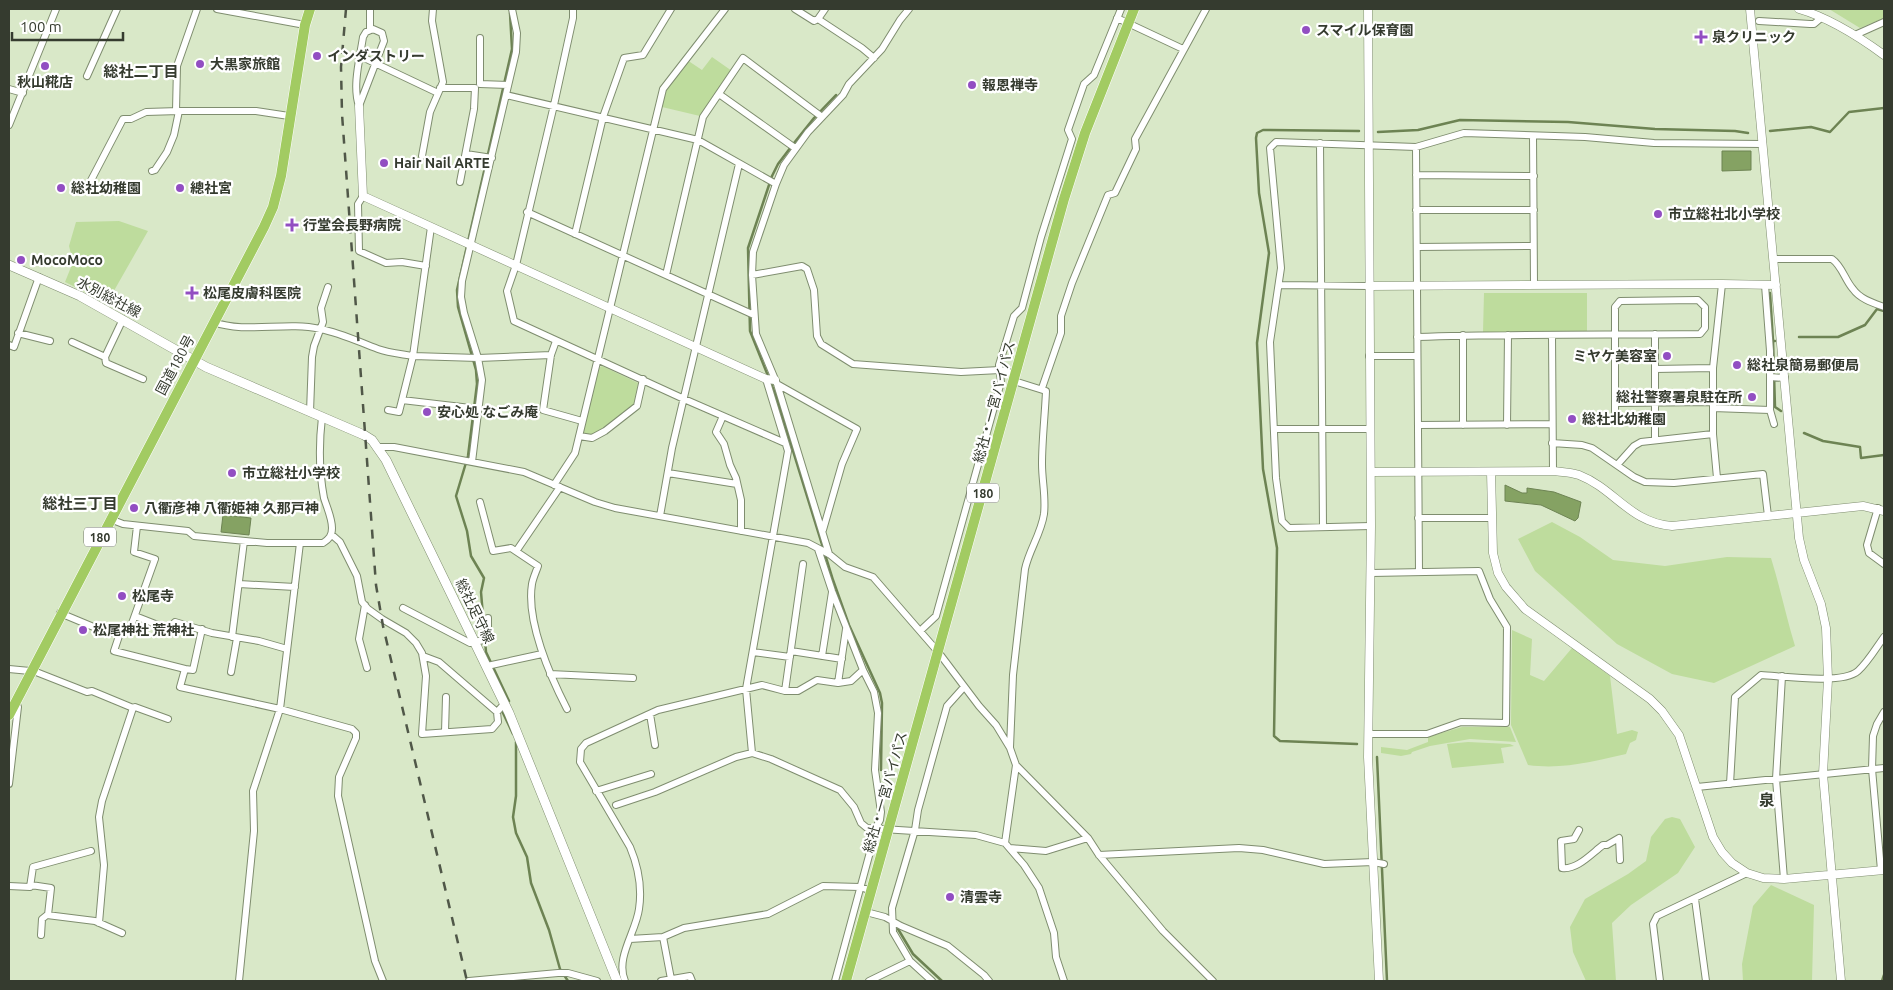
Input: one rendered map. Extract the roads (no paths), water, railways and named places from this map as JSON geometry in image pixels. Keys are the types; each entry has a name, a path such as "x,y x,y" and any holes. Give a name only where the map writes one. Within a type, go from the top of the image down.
{"highway":[{"name":"国道180号","path":"9,715 60,613 273,207 280,176 305,25 310,9"},
{"name":"総社・一宮バイパス","path":"848,981 1064,199 1082,142 1134,9"}],"main road":[{"name":"水別総社線","path":"9,265 80,296 194,360"},
{"name":"総社足守線","path":"194,360 364,435 378,447 505,703 617,981"}],"street":[{"path":"9,125 56,9"},
{"path":"87,76 117,9"},
{"path":"152,171 155,170 167,152 174,135 178,111 177,66 197,9"},
{"path":"217,9 305,25"},
{"path":"370,9 370,30"},
{"path":"422,156 430,112 443,82 432,21 433,9"},
{"path":"472,462 482,380 478,358 464,313 461,297 462,281 468,243 492,158 517,42 512,9"},
{"path":"573,9 573,18 554,105 527,212 516,265 507,291 514,321 785,443"},
{"path":"575,234 603,117 624,58 643,56 671,9"},
{"path":"517,550 557,486 574,452 663,89 726,9"},
{"path":"795,9 814,21 818,19 825,9"},
{"path":"835,981 875,829 880,820 881,812 875,770 878,713 874,692 863,670 832,591 824,552 823,530 750,314 754,244 772,182 784,165 793,147 819,115 843,95 849,84 882,49 909,9"},
{"path":"920,631 936,616 1001,382 999,365 1014,316 1022,308 1041,237 1072,139 1068,130 1084,84 1094,76 1121,9"},
{"path":"1042,388 1061,333 1061,316 1084,250 1108,194 1115,193 1136,149 1135,139 1182,49 1206,9"},
{"path":"1368,9 1371,526 1368,757 1379,863 1379,981"},
{"path":"1750,9 1776,285 1776,377 1770,410 1774,424"},
{"path":"1799,9 1855,35 1884,55"},
{"path":"1117,18 1182,49"},
{"path":"1759,21 1814,24 1821,18"},
{"path":"818,19 874,58"},
{"path":"1855,35 1884,22"},
{"path":"359,106 384,44 384,38 379,30 370,30 363,37 356,85 364,196 358,204 359,251 386,263 402,262 426,266"},
{"path":"480,38 480,84 508,85"},
{"path":"360,56 439,90 476,88 474,109 460,182"},
{"path":"666,275 703,117 743,58 819,115"},
{"path":"9,89 23,93"},
{"path":"506,94 698,140 772,182"},
{"path":"718,94 793,147"},
{"path":"87,188 90,178 123,119 131,119 146,112 178,111 256,111 289,116"},
{"path":"1371,526 1289,528 1282,521 1276,478 1270,342 1281,268 1270,148 1276,142 1416,147 1464,133 1585,137 1654,143 1763,144"},
{"path":"1533,136 1534,285"},
{"path":"1320,143 1323,527"},
{"path":"1416,147 1419,571"},
{"path":"466,154 492,158"},
{"path":"660,516 684,399 739,164"},
{"path":"1416,175 1534,176"},
{"path":"364,196 771,380 857,429 842,464 823,530"},
{"path":"1416,210 1534,210"},
{"path":"527,212 750,314"},
{"path":"388,410 399,412 402,400 412,356 431,227"},
{"path":"1417,247 1533,246"},
{"path":"1774,259 1832,259 1839,266 1857,294 1884,307"},
{"path":"752,275 802,266 808,269 814,290 818,336 821,344 854,364 961,372 1000,370 1046,391 1042,466 1044,515 1027,557 1025,569 1013,675 1010,748"},
{"path":"9,345 14,347 39,277"},
{"path":"1717,478 1713,434 1713,368 1722,284"},
{"path":"1765,284 1776,377 1804,560 1816,589 1826,628 1828,679 1823,774 1841,981"},
{"path":"1279,285 1776,285"},
{"path":"310,412 312,357 323,322 321,308 328,288"},
{"path":"1417,337 1508,335 1615,335 1700,334 1705,328 1705,307 1698,300 1620,301 1615,307 1615,335 1616,417"},
{"path":"123,319 105,357 106,362 143,379"},
{"path":"213,322 226,327 303,326 321,329 380,350 412,356 478,358 551,355"},
{"path":"18,333 50,341"},
{"path":"1655,334 1655,439"},
{"path":"1507,425 1508,335"},
{"path":"1552,335 1552,471"},
{"path":"1462,336 1463,425"},
{"path":"556,341 551,355 543,410 582,422"},
{"path":"72,342 105,357"},
{"path":"1369,356 1417,356"},
{"path":"1655,369 1713,368"},
{"path":"579,436 592,438 605,431 637,406 643,379"},
{"path":"752,753 746,689 788,451 771,380"},
{"path":"402,400 478,409"},
{"path":"1616,403 1655,402 1770,410"},
{"path":"723,416 716,432 724,444 737,484 741,500 741,531"},
{"path":"110,519 123,524 188,531 194,536 244,541 300,544 323,543 332,535 332,526 324,497 319,438 322,417"},
{"path":"1418,425 1552,424"},
{"path":"1274,429 1370,430"},
{"path":"1617,465 1634,446 1641,442 1713,434"},
{"path":"1552,443 1582,445 1592,448 1634,477 1645,482 1655,483 1763,474 1768,516"},
{"path":"378,447 394,447 524,472 615,508 808,543 845,567 873,577 939,652 964,686 996,724 1010,748 1016,765 1088,838 1163,931 1213,981"},
{"path":"1370,472 1552,471 1578,474 1588,479 1643,519 1665,526 1680,526 1863,506 1881,509 1867,545 1869,553 1884,564"},
{"path":"1491,472 1493,553 1498,573 1515,600 1650,699 1662,711 1679,735 1713,837 1722,852 1732,863 1747,873 1763,878 1784,879 1882,870 1872,769 1873,736 1884,712"},
{"path":"668,473 737,484"},
{"path":"480,502 493,551 511,548 517,550 538,566 532,584 531,605 542,654 567,708"},
{"path":"1418,518 1491,518"},
{"path":"137,526 134,552 154,559 131,626 120,634 114,651 150,662 193,670 202,629"},
{"path":"332,535 340,542 357,576 362,602 382,619 406,633 416,643 423,656 426,676 422,734 492,729 498,722 497,712 438,662 423,656"},
{"path":"231,672 244,541"},
{"path":"239,981 254,831 253,791 280,709 300,544"},
{"path":"786,691 803,564"},
{"path":"1369,734 1427,734 1461,722 1506,723 1507,627 1490,599 1479,572 1419,571 1371,573"},
{"path":"239,584 295,587"},
{"path":"822,656 832,591"},
{"path":"365,605 359,639 367,668"},
{"path":"403,608 470,643 488,639 488,618"},
{"path":"60,613 108,633 120,634"},
{"path":"135,616 168,629 175,622 288,649"},
{"path":"838,682 846,627"},
{"path":"1730,784 1735,697 1761,675 1828,679 1847,677 1857,672 1884,637"},
{"path":"753,652 842,659"},
{"path":"487,666 542,654"},
{"path":"9,669 31,670 168,720"},
{"path":"184,669 180,687 280,709 352,730 356,733 356,738 340,777 338,796 375,961 383,981"},
{"path":"625,981 622,963 639,910 640,892 635,859 580,762 581,749 586,743 658,710 731,694 762,685 786,691 798,691 817,680 850,681 863,670"},
{"path":"550,674 634,678"},
{"path":"1782,676 1776,779 1784,879"},
{"path":"932,981 910,962 893,932 892,908 915,830 918,810 947,706 964,686"},
{"path":"445,732 446,697"},
{"path":"9,784 18,707 15,701"},
{"path":"497,712 505,703"},
{"path":"99,923 104,865 100,817 105,793 133,708"},
{"path":"650,714 655,745"},
{"path":"616,805 655,792 736,757 752,753 771,759 840,790 854,807 861,823 867,828 976,835 1007,845 1046,851 1088,838"},
{"path":"1016,765 1007,845 1024,864 1039,888 1054,933 1056,957 1064,981"},
{"path":"1697,787 1884,768"},
{"path":"596,791 651,774"},
{"path":"1579,830 1574,839 1561,841 1562,868 1568,869 1575,866 1603,845 1607,845 1619,838 1620,860"},
{"path":"1100,855 1239,848 1263,850 1324,864 1379,863"},
{"path":"30,885 33,867 91,851"},
{"path":"1660,981 1653,924 1657,916 1747,873"},
{"path":"9,886 30,887 30,885 51,888 48,915"},
{"path":"630,939 662,937 684,928 768,914 823,886 860,887 872,891"},
{"path":"1695,899 1706,981"},
{"path":"866,912 892,921 948,946 989,981"},
{"path":"40,935 42,919 48,915 95,921 122,933"},
{"path":"662,937 670,980"},
{"path":"871,981 910,962"},
{"path":"469,981 536,978 558,973 568,973 597,981"},
{"path":"661,981 690,976 692,981"}],"waterway":[{"path":"509,701 486,652 481,592 484,578 471,556 467,531 456,496 468,456 477,384 476,370 458,307 457,290 512,49 510,13"},
{"path":"836,95 794,143 778,164 772,176 748,248 750,331 776,396 833,580 849,625 880,693 882,703 881,770"},
{"path":"1770,131 1811,127 1830,132 1849,112 1884,108"},
{"path":"1378,132 1418,130 1460,120 1568,122 1655,129 1748,133"},
{"path":"1357,744 1280,741 1274,736 1277,548 1263,469 1257,343 1269,253 1259,193 1256,138 1257,133 1263,130 1359,131"},
{"path":"1770,293 1773,341 1775,341"},
{"path":"1799,337 1838,337 1865,325 1877,309 1884,311"},
{"path":"1773,341 1775,407 1781,411"},
{"path":"1804,433 1823,441 1860,447 1861,458 1884,455"},
{"path":"504,711 503,713 513,734"},
{"path":"516,742 516,796 513,817 516,833 527,857 531,883 549,930 560,969 568,981"},
{"path":"1377,757 1387,981"},
{"path":"898,929 913,954 942,981"},
{"path":"1882,981 1884,975"}],"railway":[{"path":"346,9 341,67 342,114 376,585 383,626 467,981"}],"place":[{"name":"スマイル保育園","path":"1306,30"},
{"name":"泉クリニック","path":"1701,37"},
{"name":"インダストリー","path":"317,56"},
{"name":"大黒家旅館","path":"200,64"},
{"name":"秋山糀店","path":"45,66"},
{"name":"報恩禅寺","path":"972,85"},
{"name":"Hair Nail ARTE","path":"384,163"},
{"name":"総社幼稚園","path":"61,188"},
{"name":"總社宮","path":"180,188"},
{"name":"市立総社北小学校","path":"1658,214"},
{"name":"行堂会長野病院","path":"292,225"},
{"name":"MocoMoco","path":"21,260"},
{"name":"松尾皮膚科医院","path":"192,293"},
{"name":"ミヤケ美容室","path":"1667,356"},
{"name":"総社泉簡易郵便局","path":"1737,365"},
{"name":"総社警察署泉駐在所","path":"1752,397"},
{"name":"安心処 なごみ庵","path":"427,412"},
{"name":"総社北幼稚園","path":"1572,419"},
{"name":"市立総社小学校","path":"232,473"},
{"name":"八衢彦神 八衢姫神 久那戸神","path":"134,508"},
{"name":"松尾寺","path":"122,596"},
{"name":"松尾神社 荒神社","path":"83,630"},
{"name":"清雲寺","path":"950,897"}],"district":[{"name":"総社二丁目","path":"141,71"},
{"name":"総社三丁目","path":"80,503"},
{"name":"泉","path":"1767,800"}]}
